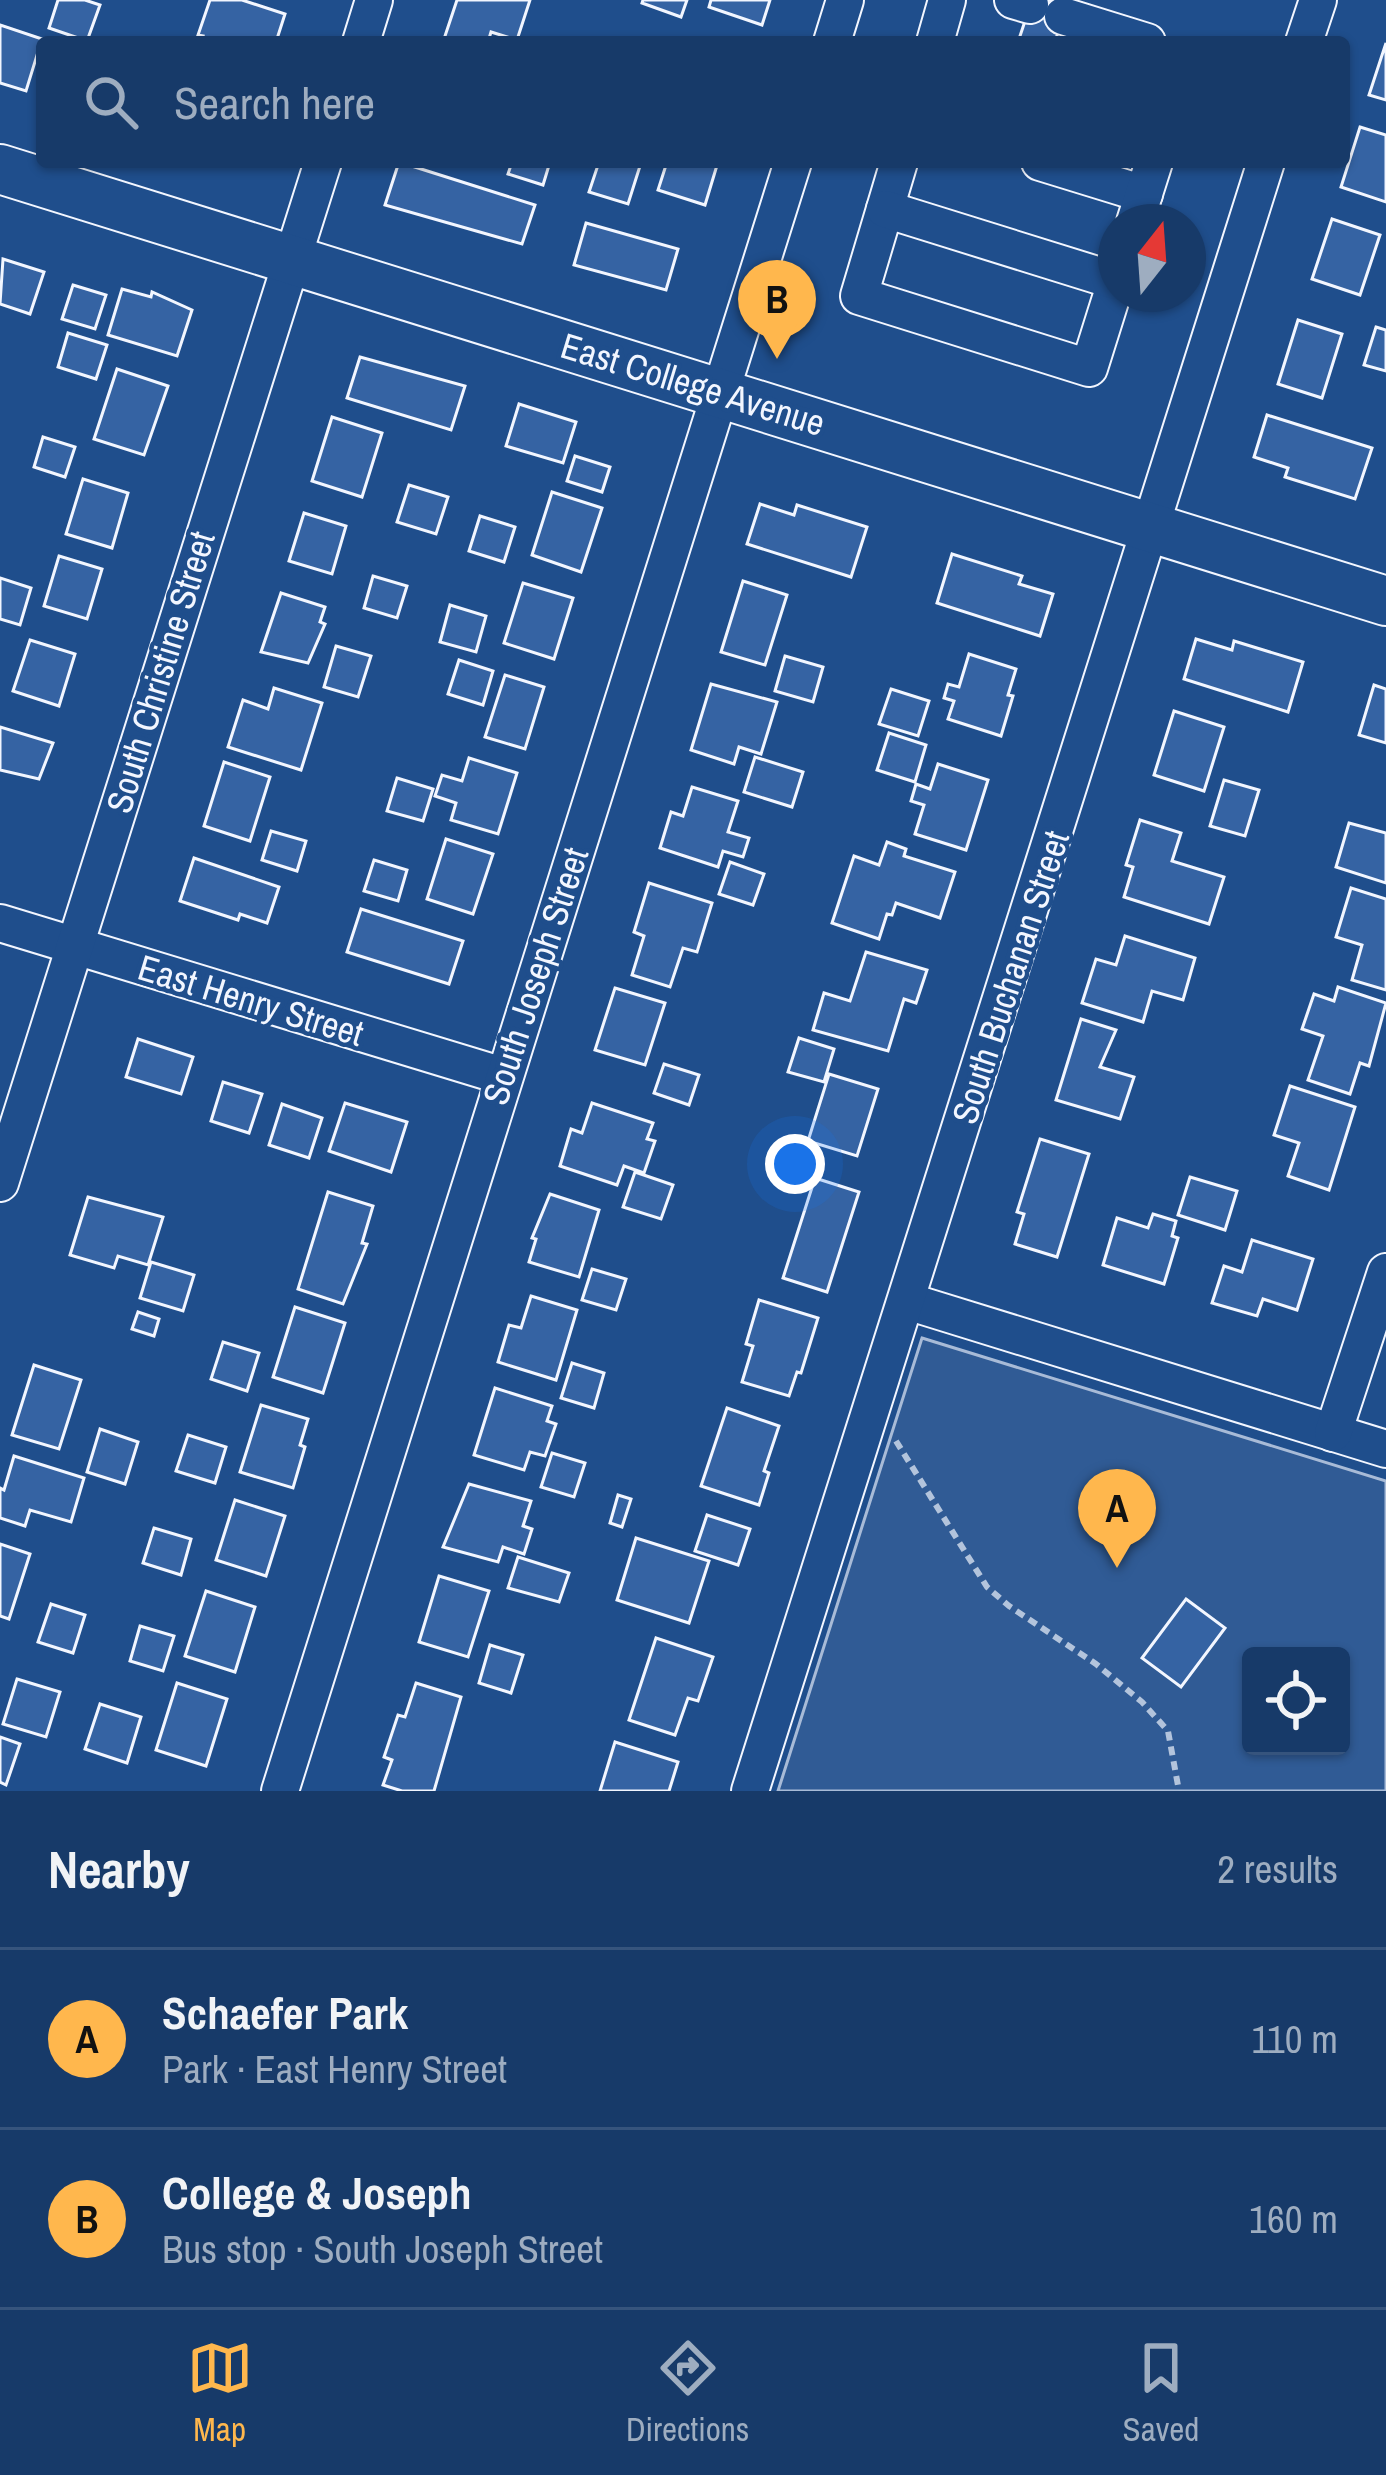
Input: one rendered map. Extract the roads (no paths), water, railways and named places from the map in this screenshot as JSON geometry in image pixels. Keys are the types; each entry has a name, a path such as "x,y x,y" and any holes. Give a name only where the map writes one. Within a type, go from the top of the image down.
{"main road":[{"name":"East College Avenue","path":"0,169 1386,601"}],"street":[{"path":"363,36 374,0"},
{"path":"834,36 845,0"},
{"path":"936,36 947,0"},
{"path":"1306,36 1318,0"},
{"path":"1035,7 1128,36"},
{"name":"South Christine Street","path":"0,1184 321,168"},
{"name":"South Joseph Street","path":"280,1791 791,168"},
{"path":"897,168 859,296 1089,368 1106,312"},
{"path":"1060,168 1144,193"},
{"name":"South Buchanan Street","path":"750,1791 1264,168"},
{"path":"885,209 1098,275"},
{"name":"East Henry Street","path":"0,923 502,1076"},
{"path":"1334,1433 1386,1272"},
{"path":"908,1301 1386,1449"}],"place":[{"name":"College & Joseph","path":"777,359"},
{"name":"Schaefer Park","path":"1117,1568"}]}
